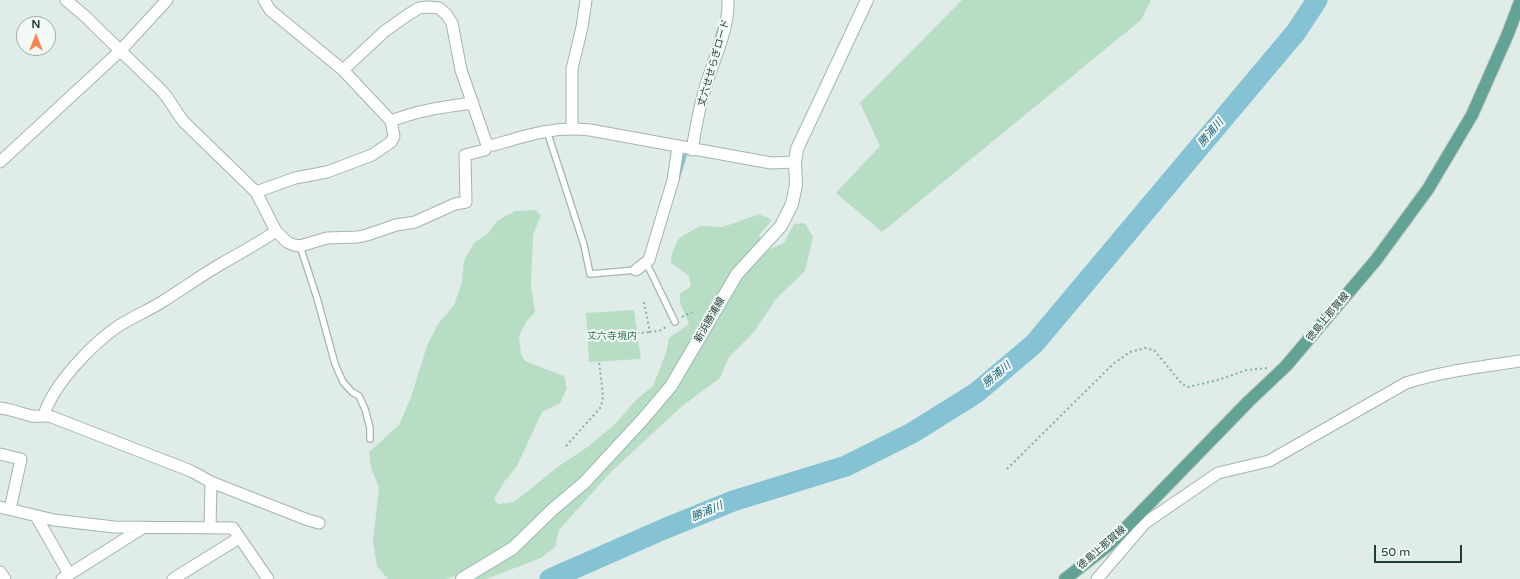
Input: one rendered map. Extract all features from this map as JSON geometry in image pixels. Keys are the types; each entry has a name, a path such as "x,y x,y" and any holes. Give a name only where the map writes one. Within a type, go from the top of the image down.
{"main road":[{"name":"新浜勝浦線","path":"462,579 513,548 552,510 585,482 671,386 737,274 781,226 792,204 796,185 795,162 797,149 867,0"},
{"name":"徳島上那賀線","path":"1065,579 1141,520 1249,401 1286,366 1376,260 1428,189 1472,115 1507,36 1520,2"}],"street":[{"path":"66,0 86,17 169,98 175,111 184,122 256,192 276,230 287,242 300,246 328,238 363,236 396,225 416,222 455,204 466,202 465,155 486,150 487,146 547,131 572,128 590,130 692,150 771,163 795,162"},
{"path":"0,162 120,51 167,0"},
{"path":"256,192 295,178 327,172 372,155 391,142 394,136 390,121 342,70 270,10 264,0"},
{"path":"572,128 572,69 582,27 586,0"},
{"name":"丈六せせらぎロード","path":"692,150 704,92 729,12 728,0"},
{"path":"342,70 385,31 409,14 419,8 439,8 446,14 452,23 461,70 487,146"},
{"path":"390,121 439,107 473,103"},
{"path":"636,270 649,260 674,180 678,147"},
{"path":"44,415 46,406 57,388 84,356 104,337 118,326 164,301 276,230"},
{"path":"1097,579 1141,520 1218,473 1269,461 1406,383 1419,378 1520,361"},
{"path":"0,408 15,410 34,416 44,415 191,471 211,482 319,523"},
{"path":"0,454 21,459 5,508 54,520 114,527 233,528 268,579"},
{"path":"210,528 211,482"},
{"path":"36,516 65,577 144,527"},
{"path":"173,579 239,538"},
{"path":"0,572 5,579"}],"lane":[{"path":"547,131 584,245 590,274 636,270"},
{"path":"300,246 317,298 335,364 343,382 352,392 359,396 365,409 370,428 370,439"},
{"path":"646,262 675,322"}],"path":[{"path":"644,302 650,332"},
{"path":"592,337 659,331 692,312"},
{"path":"1007,469 1114,364 1130,352 1145,348 1154,350 1182,384 1188,387 1218,380 1246,370 1286,366"},
{"path":"566,446 601,407 603,396 599,361"}],"green space":[{"path":"962,0 1151,0 1141,20 882,232 836,193 880,146 860,103"},
{"path":"535,210 541,215 533,235 531,286 535,312 527,321 519,336 521,354 525,361 564,376 567,388 560,403 542,412 517,466 504,482 494,499 498,504 514,502 559,466 589,446 614,425 637,399 653,386 666,353 669,338 689,324 680,303 680,294 691,286 689,276 671,263 672,253 679,238 700,226 723,227 759,214 772,220 759,235 768,250 784,243 794,224 805,223 813,237 805,271 776,299 754,332 729,357 720,378 681,407 611,472 559,530 555,547 541,558 486,579 456,579 454,576 446,579 388,579 377,566 373,541 379,487 371,468 369,452 399,425 411,397 427,346 438,324 454,305 462,282 464,261 474,243 488,233 497,221 515,211"},
{"name":"丈六寺境内","path":"634,310 641,359 589,362 586,313"}],"waterway":[{"name":"勝浦川","path":"550,579 664,529 733,501 846,466 912,433 976,393 1034,344 1296,32 1317,0"},
{"path":"709,61 721,23"},
{"path":"678,179 687,149"}]}
